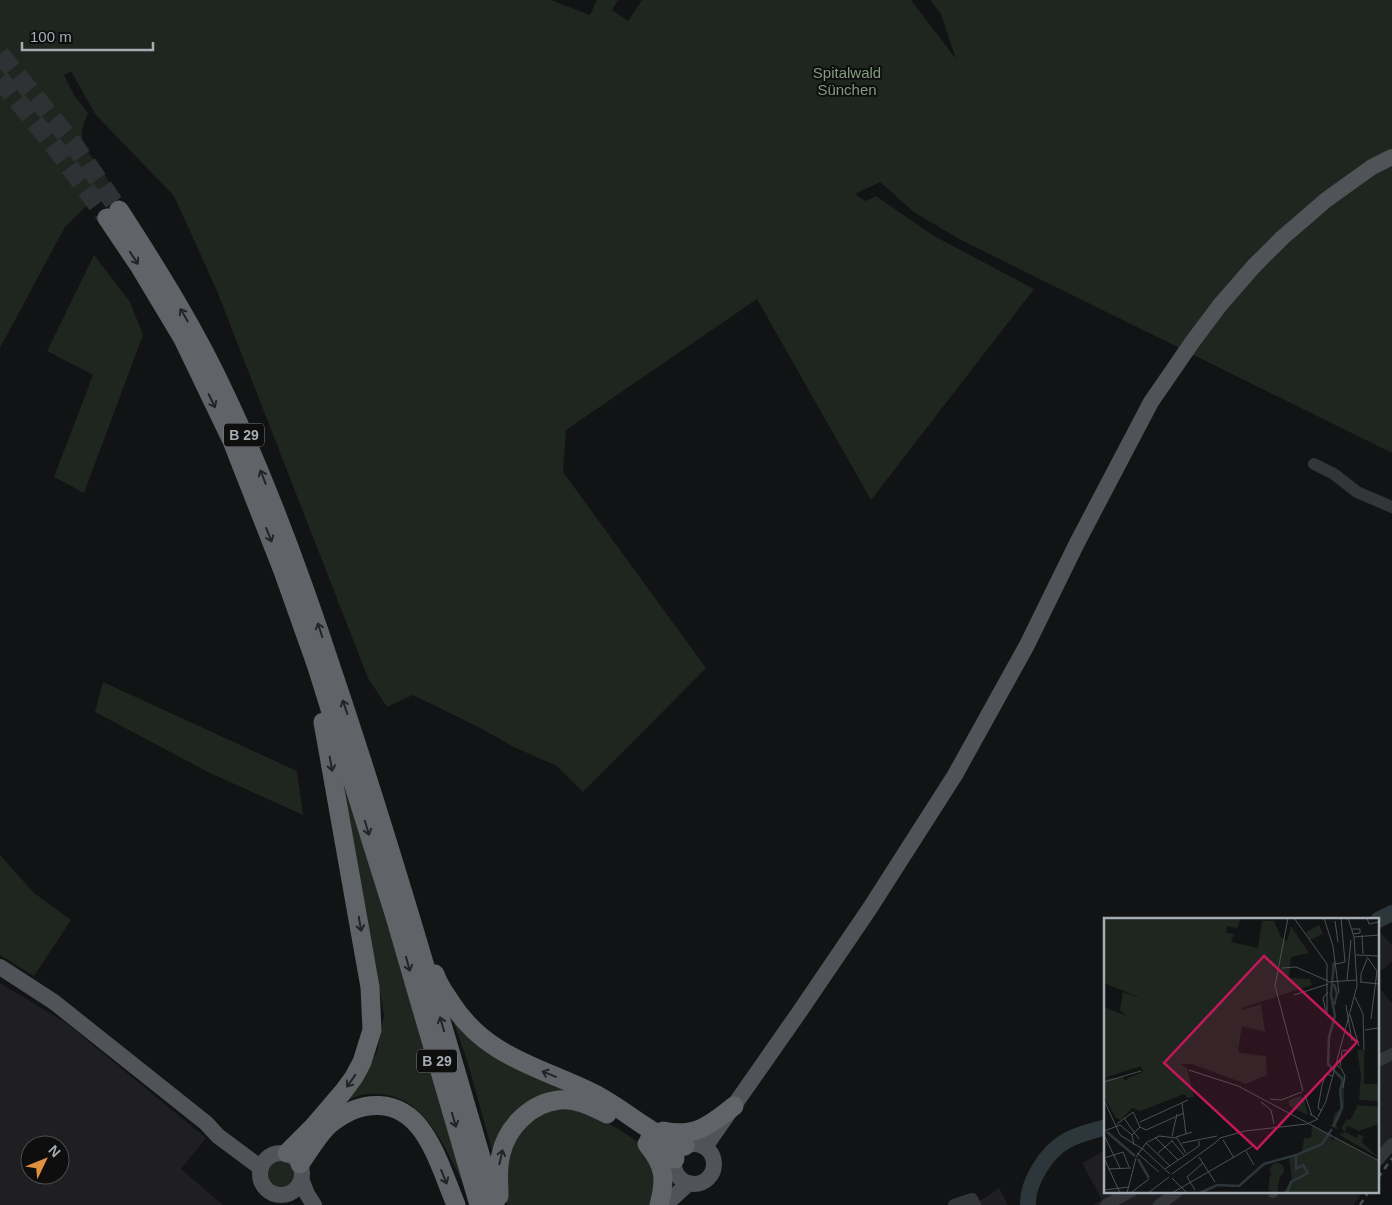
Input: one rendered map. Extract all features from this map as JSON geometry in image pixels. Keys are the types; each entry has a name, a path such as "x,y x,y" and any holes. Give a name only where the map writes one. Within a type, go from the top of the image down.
{"highway":[{"name":"B 29","path":"479,1205 395,917 316,664 283,571 232,441 182,337 140,267 113,214 153,262 191,327 225,393 256,462 319,626 397,870 495,1205"},
{"path":"284,1165 354,1078 362,1062 372,1030 370,987 315,684 316,664"},
{"path":"414,928 425,945 437,980 454,1007 472,1030 499,1051 530,1067 593,1093 639,1128 681,1165"},
{"path":"499,1205 498,1164 501,1152 507,1137 516,1124 535,1108 560,1100 574,1101 639,1128 675,1134 687,1133 708,1126 734,1106"},
{"path":"284,1165 344,1113 370,1104 393,1108 412,1118 423,1133 437,1159 456,1205"},
{"path":"639,1128 661,1163 664,1176 663,1190 665,1203"}],"main road":[{"path":"705,1147 870,908 955,775 1027,645 1077,543 1151,402 1193,341 1220,305 1254,266 1282,238 1326,200 1372,167 1392,157"},
{"path":"0,967 54,1002 206,1123 218,1136 284,1165 314,1205"},
{"path":"665,1203 681,1165 695,1144 705,1147 714,1163 711,1174 701,1182 681,1165"},
{"path":"284,1165 294,1192 288,1195 275,1195 264,1187 261,1181 284,1165"},
{"path":"288,1195 302,1205"}],"street":[{"path":"1314,464 1334,474 1357,492 1392,507"},
{"path":"1380,1060 1392,1054"},
{"path":"1380,1158 1392,1144"},
{"path":"1106,1205 1130,1192"},
{"path":"1159,1205 1177,1192"},
{"path":"954,1205 972,1199 975,1205"}],"shaded area":[{"path":"1380,932 1392,945 1392,962 1380,971"},
{"path":"0,983 66,1023 206,1138 181,1169 223,1205 0,1205"},
{"path":"1380,989 1392,1003 1392,1150 1380,1167"},
{"path":"1104,1151 1104,1192 1362,1192 1354,1205 1093,1205 1102,1200 1082,1163"},
{"path":"999,1188 1008,1205 965,1205 983,1199"}],"green space":[{"name":"Spitalwald Sünchen","path":"0,0 551,0 590,15 597,0 618,0 612,10 628,21 642,0 911,0 956,59 941,14 930,0 1392,0 1392,453 961,240 915,213 880,182 855,194 865,201 876,196 934,236 1034,289 871,500 757,299 566,430 563,472 706,668 583,792 557,766 516,748 413,695 387,707 368,678 217,291 174,196 95,114 71,71 64,75 74,95 88,113 83,127 82,139 88,152 104,172 110,186 65,227 0,348"},
{"path":"94,255 130,302 143,335 84,493 54,477 93,375 47,351"},
{"path":"103,682 297,771 303,815 210,773 95,712"},
{"path":"335,751 466,1188 440,1139 418,1111 404,1101 388,1095 366,1094 350,1099 377,1052 384,1015"},
{"path":"0,855 34,893 71,920 34,976 0,955"},
{"path":"448,1007 566,1091 543,1100 494,1158 467,1060"},
{"path":"559,1105 588,1112 638,1142 658,1166 652,1205 507,1205 505,1195 506,1155 527,1120"},
{"path":"281,1158 293,1163 298,1175 293,1187 281,1192 269,1187 264,1175 269,1163"}],"waterway":[{"path":"1380,919 1392,913"},
{"path":"1028,1205 1034,1178 1051,1153 1071,1139 1104,1128"}],"tunnel":[{"path":"0,54 72,142 119,210"},
{"path":"0,79 58,151 107,218"}],"railway":[{"path":"1380,1175 1392,1158"},
{"path":"1360,1205 1368,1192"}]}
